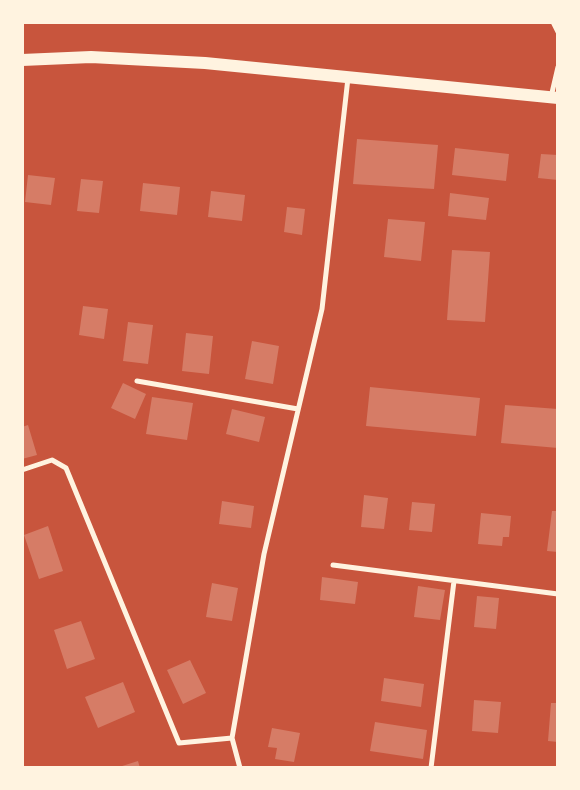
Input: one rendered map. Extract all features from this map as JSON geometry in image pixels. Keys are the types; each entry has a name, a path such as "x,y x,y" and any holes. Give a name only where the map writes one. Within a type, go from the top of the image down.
{"main road":[{"path":"22,60 91,57 206,63 554,97"}],"street":[{"path":"553,22 558,32"},
{"path":"554,97 558,68"},
{"path":"240,768 232,738 264,554 322,309 348,78"},
{"path":"137,381 298,409"},
{"path":"22,470 52,460 66,468 179,743 232,738"},
{"path":"333,565 558,594"},
{"path":"431,768 454,581"}],"building":[{"path":"357,139 438,145 434,189 353,184"},
{"path":"455,148 509,154 506,181 452,175"},
{"path":"541,154 558,155 558,180 538,178"},
{"path":"28,175 55,178 51,205 25,202"},
{"path":"81,179 103,181 99,213 77,211"},
{"path":"143,183 180,187 177,215 140,211"},
{"path":"211,191 245,195 242,221 208,217"},
{"path":"450,193 489,198 486,220 448,216"},
{"path":"287,207 305,209 302,235 284,232"},
{"path":"388,219 425,222 421,261 384,257"},
{"path":"452,250 490,252 485,322 447,320"},
{"path":"83,306 108,309 104,339 79,335"},
{"path":"128,322 153,325 148,364 123,361"},
{"path":"186,333 213,336 209,374 182,371"},
{"path":"252,341 279,346 273,384 245,379"},
{"path":"123,383 146,394 135,419 111,408"},
{"path":"370,387 480,398 476,436 366,426"},
{"path":"152,397 193,403 187,440 146,434"},
{"path":"505,405 558,409 558,448 501,443"},
{"path":"232,409 265,417 259,442 226,434"},
{"path":"28,425 37,455 22,459 22,427"},
{"path":"364,495 388,498 384,529 361,527"},
{"path":"222,501 254,506 251,528 219,524"},
{"path":"412,502 435,504 432,532 409,530"},
{"path":"552,511 558,511 558,552 547,551"},
{"path":"481,513 511,516 509,537 503,537 502,546 478,544"},
{"path":"48,526 63,571 39,579 24,535"},
{"path":"322,577 358,582 355,604 320,600"},
{"path":"212,583 238,588 232,621 206,617"},
{"path":"418,586 445,590 440,620 414,617"},
{"path":"477,596 499,598 496,629 474,627"},
{"path":"81,621 95,659 67,669 54,630"},
{"path":"190,660 206,693 183,704 167,670"},
{"path":"384,678 424,684 421,707 381,701"},
{"path":"123,682 135,712 98,728 85,697"},
{"path":"474,700 501,702 498,733 472,731"},
{"path":"551,703 558,703 558,742 548,741"},
{"path":"375,722 427,730 423,759 370,751"},
{"path":"272,728 300,733 294,762 275,759 277,748 268,747"},
{"path":"138,761 140,768 119,768 119,767"}]}
